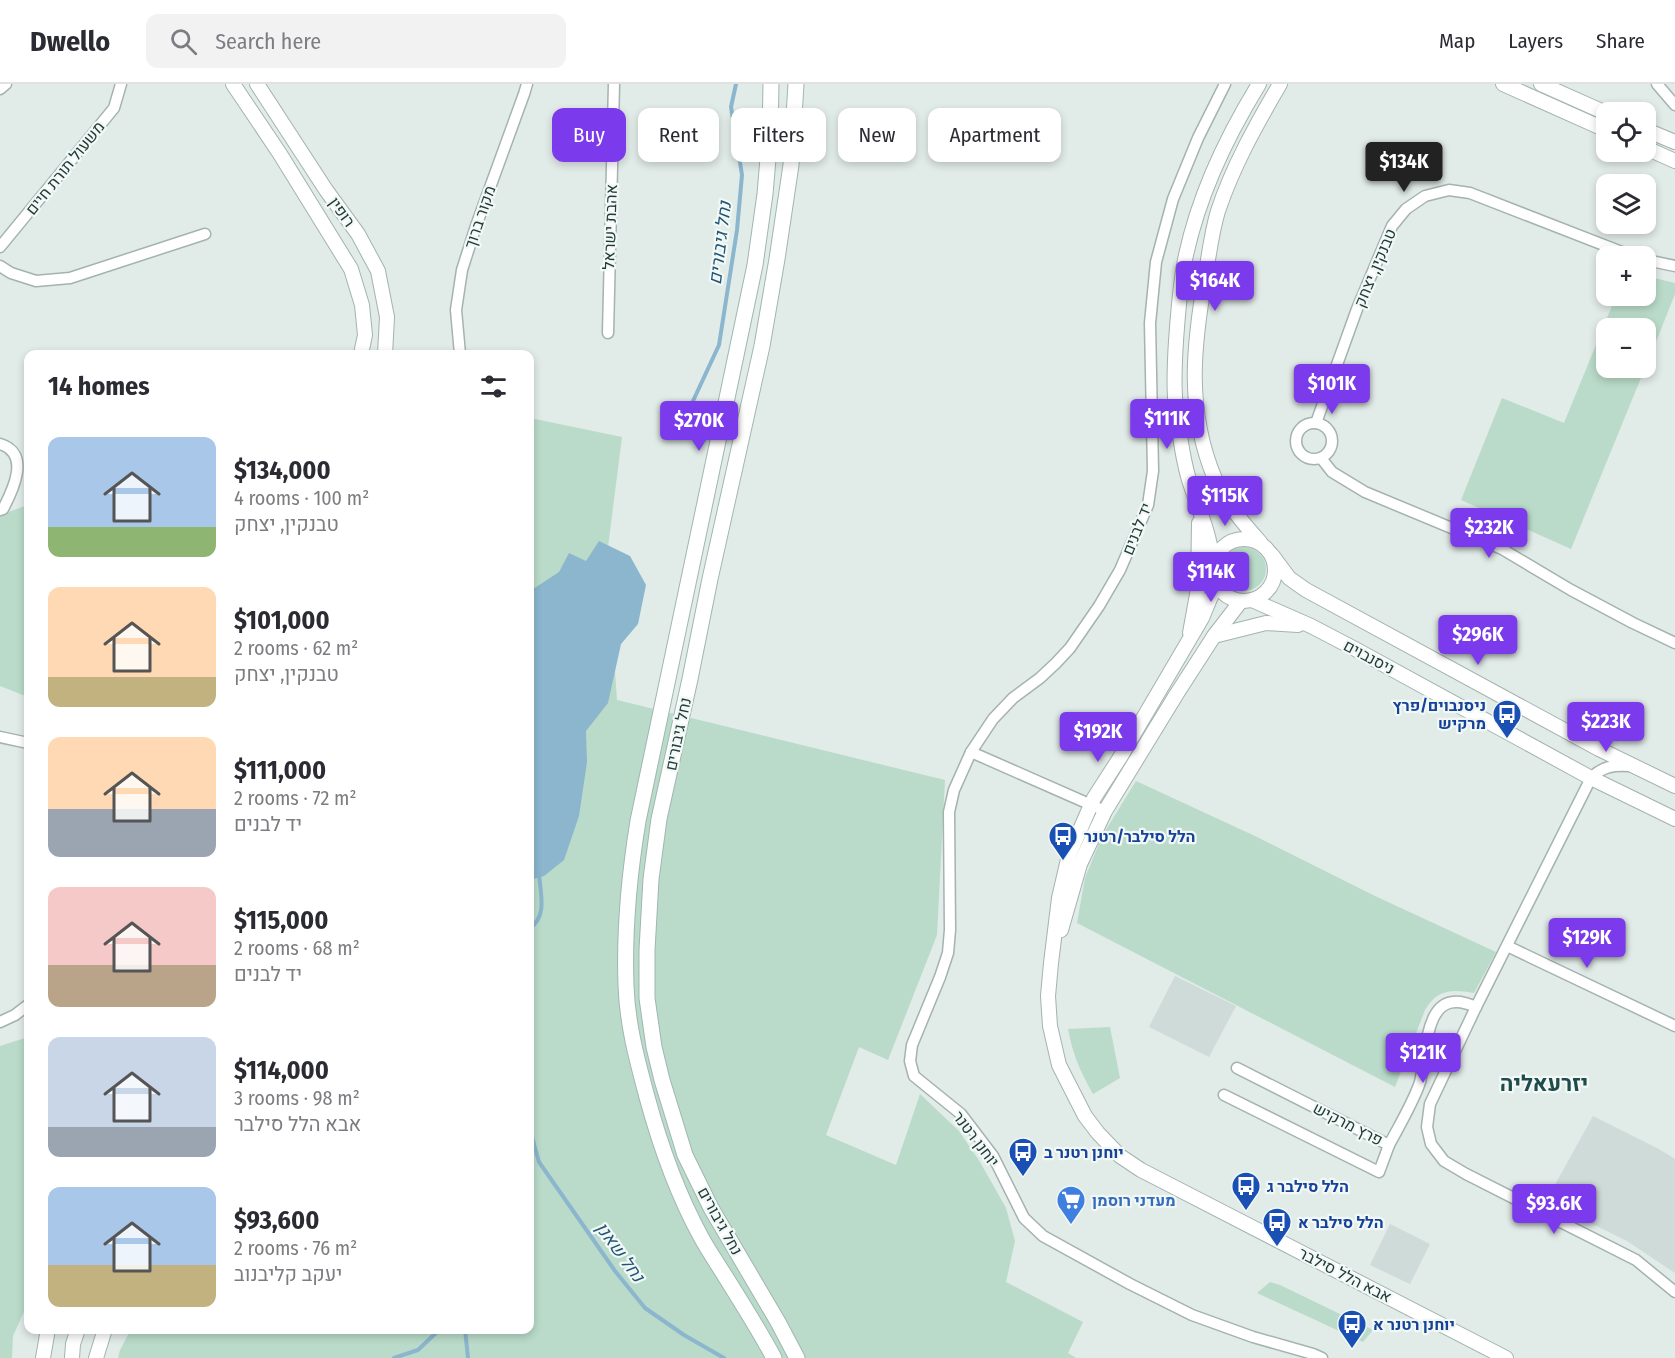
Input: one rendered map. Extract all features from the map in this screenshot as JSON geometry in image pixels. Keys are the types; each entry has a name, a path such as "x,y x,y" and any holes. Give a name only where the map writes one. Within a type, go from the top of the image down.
{"main road":[{"name":"נחל גיבורים","path":"771,84 765,194 755,265 638,821 630,875 626,936 626,987 636,1059 660,1144 701,1238 758,1328 774,1358"},
{"name":"נחל גיבורים","path":"796,84 791,165 762,346 659,819 651,879 647,998 654,1047 685,1155 711,1208 797,1358"}],"street":[{"path":"0,89 6,84"},
{"name":"משעול תורת חיים","path":"0,247 114,108 122,84"},
{"name":"רופין","path":"233,84 280,154 351,269 362,305 365,335 362,350"},
{"name":"רופין","path":"256,84 358,234 378,271 387,317 385,350"},
{"name":"מקור ברוך","path":"460,350 456,310 462,270 526,84"},
{"name":"אהבת ישראל","path":"608,333 614,84"},
{"name":"יד לבנים","path":"971,752 993,719 1013,698 1048,670 1070,648 1120,570 1148,506 1153,471 1150,323 1156,262 1173,199 1198,138 1226,84"},
{"path":"1259,84 1237,120 1219,158 1203,199 1186,255 1174,382 1179,433 1188,477 1211,547 1216,585 1232,598 1247,600 1260,596 1268,590 1273,582 1275,564 1272,555 1228,502 1216,481 1204,450 1197,415 1194,380 1198,320 1218,213 1242,153 1280,84"},
{"path":"1503,84 1596,126"},
{"path":"1541,84 1596,108"},
{"path":"1657,84 1675,105"},
{"path":"1656,134 1675,142"},
{"path":"1656,152 1675,161"},
{"name":"טבנקין, יצחק","path":"1316,423 1357,309 1392,226 1406,209 1425,196 1449,190 1470,192 1607,246"},
{"path":"0,266 11,273 36,281 70,278 205,234"},
{"path":"1656,262 1675,266"},
{"path":"1316,423 1326,428 1332,438 1330,450 1321,458 1310,459 1297,447 1297,435 1304,426 1316,423"},
{"path":"0,444 13,451 17,463 17,477 12,492 3,509 0,510"},
{"path":"1321,458 1332,472 1365,492 1502,549 1571,590 1675,643"},
{"path":"1189,641 1198,589 1200,557 1197,503"},
{"path":"1213,563 1223,546 1231,541 1241,538 1260,542"},
{"name":"ניסנבוים","path":"1272,555 1289,578 1306,590 1675,786"},
{"name":"אבא הלל סילבר","path":"1216,585 1189,641 1091,805 1069,855 1059,898 1048,996 1050,1026 1059,1065 1085,1116 1098,1133 1120,1156 1141,1170 1506,1358"},
{"name":"אבא הלל סילבר","path":"1050,963 1080,864 1105,811 1214,636 1247,600"},
{"name":"ניסנבוים","path":"1247,600 1311,626 1591,778 1675,819"},
{"path":"1214,636 1266,623 1311,626"},
{"path":"0,737 24,742"},
{"path":"971,752 1105,811"},
{"name":"יוחנן רטנר","path":"971,752 954,790 950,812 948,953 912,1045 910,1061 914,1076 961,1114 993,1156 1024,1218 1043,1236 1192,1316 1322,1358"},
{"path":"1634,766 1604,768 1591,778 1506,946 1430,1104 1427,1127 1431,1144 1444,1161 1636,1260 1675,1292"},
{"path":"1506,946 1675,1026"},
{"name":"פרץ מרקיש","path":"1237,1068 1389,1145 1419,1084 1430,1026 1435,1013 1443,1005 1455,1002 1476,1007"},
{"path":"0,1022 24,1008"},
{"path":"1224,1095 1379,1172 1389,1145"},
{"path":"43,1358 47,1334"},
{"path":"72,1358 76,1334"},
{"path":"96,1358 103,1334"}],"shaded area":[{"path":"1175,976 1236,1006 1209,1057 1149,1027"},
{"path":"1593,1116 1675,1159 1675,1273 1627,1241 1546,1201"},
{"path":"1390,1224 1430,1244 1410,1284 1370,1265"}],"green space":[{"path":"1656,278 1675,283 1675,294 1656,342 1656,318 1607,318 1612,306 1656,306"},
{"path":"1596,345 1596,378 1641,378 1571,549 1461,500 1502,398 1564,423"},
{"path":"534,419 622,437 607,555 617,700 945,780 937,935 888,1060 859,1047 826,1135 896,1165 920,1094 959,1131 1006,1208 1015,1241 1006,1282 1083,1322 1068,1353 1076,1358 118,1358 128,1334 534,1334"},
{"path":"24,506 24,695 0,686 0,515"},
{"path":"1244,547 1259,554 1266,569 1259,584 1244,591 1229,584 1222,569 1229,554"},
{"path":"1136,781 1496,952 1474,993 1446,992 1430,1003 1425,1010 1395,1087 1077,923 1085,878 1102,836"},
{"path":"1110,1027 1120,1078 1093,1094 1078,1063 1068,1029"},
{"path":"24,1038 24,1312 13,1336 12,1358 0,1358 0,1046"},
{"path":"1270,1282 1373,1330 1363,1342 1257,1293"}],"water":[{"path":"599,541 630,556 646,585 638,624 621,644 608,703 586,731 587,762 579,816 564,860 544,876 534,879 534,588 559,572 569,553 586,561"}],"waterway":[{"name":"נחל גיבורים","path":"693,401 719,345 737,230 742,175 731,107 736,84"},
{"name":"נחל גיבורים","path":"534,925 541,910 539,873"},
{"name":"נחל שאנן","path":"534,1144 539,1162 615,1271 645,1308 684,1335 724,1358"},
{"path":"394,1358 418,1350 435,1334"},
{"name":"נחל גיבורים","path":"466,1334 468,1358"}],"place":[{"name":"ניסנבוים/פרץ מרקיש","path":"1507,740"},
{"name":"הלל סילבר/רטנר","path":"1063,862"},
{"name":"יוחנן רטנר ב","path":"1023,1178"},
{"name":"הלל סילבר ג","path":"1246,1212"},
{"name":"מעדני רוסמן","path":"1071,1226"},
{"name":"הלל סילבר א","path":"1277,1248"},
{"name":"יוחנן רטנר א","path":"1352,1350"}],"district":[{"name":"יזרעאליה","path":"1544,1083"}]}
